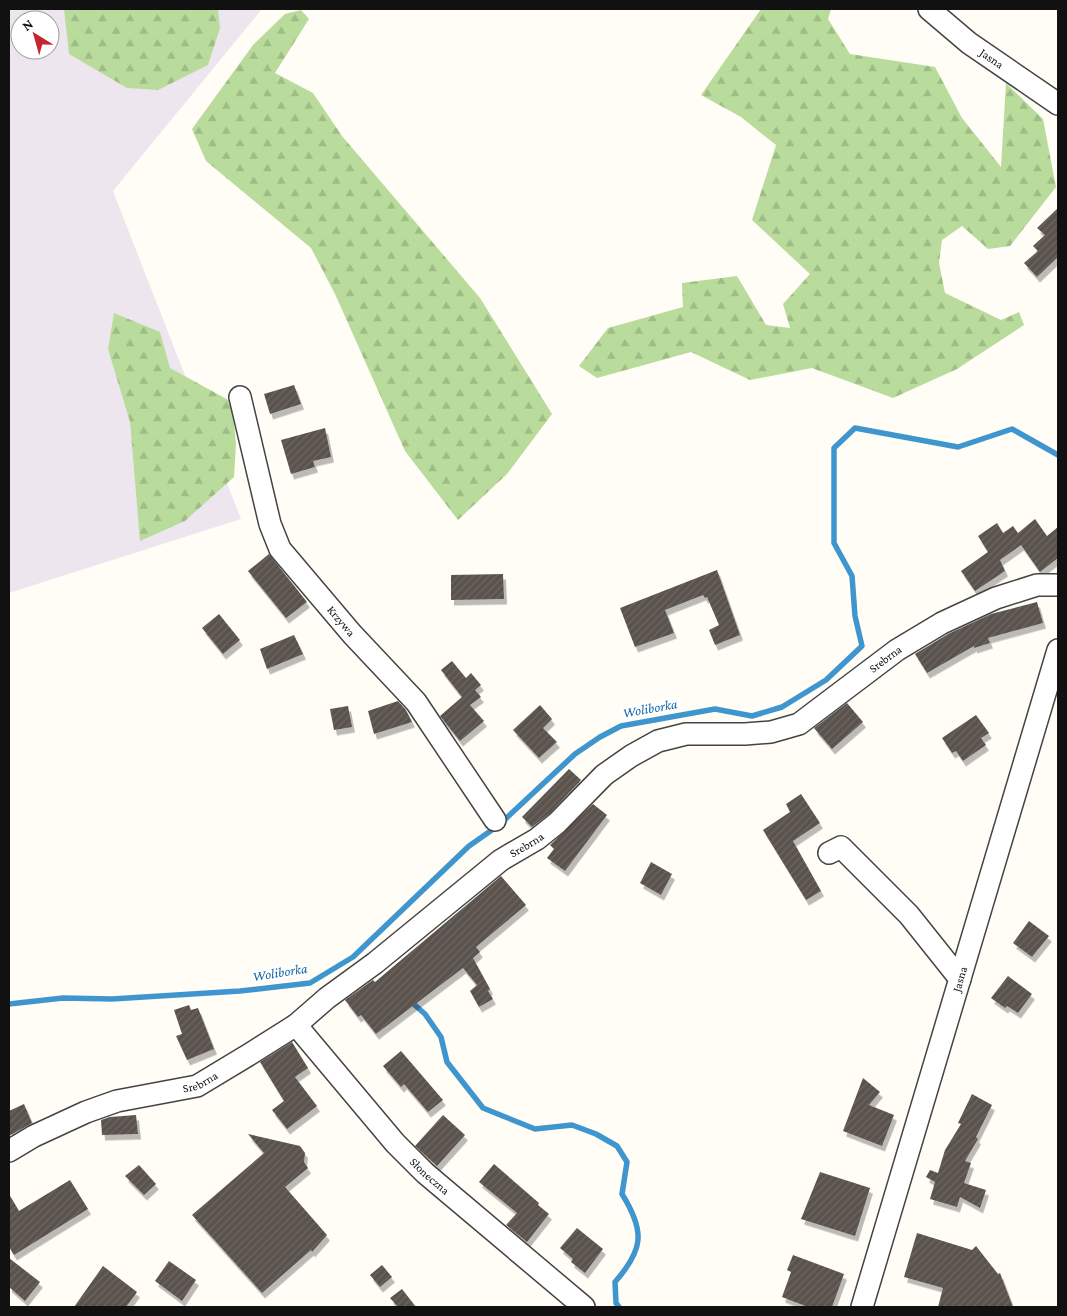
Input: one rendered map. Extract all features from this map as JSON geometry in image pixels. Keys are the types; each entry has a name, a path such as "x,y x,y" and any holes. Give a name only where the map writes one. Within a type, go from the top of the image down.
{"street":[{"name":"Jasna","path":"929,9 969,43 1058,104"},
{"name":"Krzywa","path":"240,397 270,524 280,549 352,634 416,702 495,820"},
{"name":"Srebrna","path":"9,1151 34,1136 92,1110 117,1102 172,1092 205,1082 296,1025 327,998 376,963 494,866 537,839 557,823 604,776 631,756 658,741 686,734 771,732 799,724 897,650 942,623 996,598 1037,585 1058,585"},
{"name":"Jasna","path":"862,1307 1058,650"},
{"path":"829,853 841,847 909,915 960,979"},
{"name":"Słoneczna","path":"296,1025 395,1143 424,1173 584,1307"}],"shaded area":[{"path":"9,9 262,9 113,191 241,519 9,593"}],"green space":[{"path":"64,9 218,9 220,28 208,65 158,90 127,88 69,54"},
{"path":"761,9 831,9 828,19 850,54 935,67 962,118 1001,167 1006,83 1043,119 1056,187 1010,246 988,249 962,226 942,240 939,263 945,293 1001,320 1019,312 1024,325 957,369 893,398 812,368 750,380 691,352 597,378 579,366 608,328 683,307 682,283 737,276 766,325 790,328 783,304 810,274 752,220 776,145 741,117 701,95"},
{"path":"301,10 309,19 275,73 313,93 342,136 480,298 552,414 507,474 458,520 405,451 335,294 311,248 206,161 192,129 253,45 285,14"},
{"path":"114,313 160,332 170,368 232,402 236,444 234,477 185,521 140,541 130,422 108,349"}],"building":[{"path":"1058,208 1058,257 1037,277 1024,263 1038,251 1033,246 1045,235 1037,228"},
{"path":"294,385 301,404 270,414 264,394"},
{"path":"325,428 331,457 313,461 315,467 291,474 281,440"},
{"path":"1035,519 1047,536 1058,527 1058,558 1040,572 1021,545 1000,560 1005,571 975,591 961,571 988,552 978,536 997,523 1003,533 1013,526 1018,533"},
{"path":"269,554 307,602 286,618 248,571"},
{"path":"717,570 740,635 715,645 709,630 719,625 707,597 705,598 703,595 665,610 674,633 635,647 620,608"},
{"path":"503,574 504,599 451,600 451,575"},
{"path":"1037,602 1043,623 988,638 990,643 974,648 974,646 927,673 915,654 948,634 991,614"},
{"path":"219,614 240,640 223,654 202,628"},
{"path":"294,635 303,654 267,669 260,649"},
{"path":"452,661 466,678 471,673 481,685 475,690 481,697 470,705 484,721 460,741 440,716 462,697 441,670"},
{"path":"398,701 406,710 412,722 374,734 368,711"},
{"path":"847,703 863,722 832,749 814,728"},
{"path":"540,705 552,719 543,728 557,742 539,758 513,730"},
{"path":"348,706 352,727 334,730 330,709"},
{"path":"976,715 989,733 981,738 986,745 963,761 956,751 952,753 942,738"},
{"path":"569,769 581,780 549,814 532,827 522,817"},
{"path":"801,794 820,823 793,841 821,891 806,900 763,830 790,812 786,804"},
{"path":"593,804 607,815 565,871 547,858 554,849 550,845"},
{"path":"651,862 672,874 661,895 640,883"},
{"path":"501,876 526,905 476,947 480,952 473,958 490,989 488,991 493,999 479,1007 470,991 477,985 463,968 376,1034 361,1015 358,1017 345,1000 373,980 375,982"},
{"path":"1029,921 1049,936 1032,957 1013,943"},
{"path":"1008,976 1032,994 1018,1013 1007,1006 1005,1008 991,998"},
{"path":"189,1005 191,1010 198,1008 214,1049 187,1060 176,1036 182,1034 174,1010"},
{"path":"292,1042 308,1068 295,1077 317,1106 287,1129 272,1110 284,1101 260,1062"},
{"path":"401,1051 443,1100 428,1112 404,1084 401,1087 383,1066"},
{"path":"863,1078 880,1092 869,1105 894,1115 882,1146 843,1131"},
{"path":"972,1094 992,1105 976,1137 978,1139 965,1161 971,1163 964,1183 986,1190 980,1208 960,1197 957,1207 930,1199 935,1182 926,1177 930,1170 938,1173 945,1150 961,1124 958,1123"},
{"path":"24,1104 32,1123 9,1136 9,1111"},
{"path":"136,1115 138,1134 102,1135 101,1120 110,1117"},
{"path":"443,1115 465,1135 437,1166 415,1146"},
{"path":"248,1134 300,1146 305,1153 304,1162 308,1168 285,1187 327,1235 312,1252 311,1250 262,1293 192,1215 264,1153"},
{"path":"494,1164 549,1214 527,1242 506,1225 517,1213 479,1182"},
{"path":"139,1165 156,1184 144,1195 125,1176"},
{"path":"820,1172 870,1188 855,1236 801,1219"},
{"path":"70,1180 88,1209 14,1255 9,1247 9,1194 19,1211"},
{"path":"577,1228 603,1249 585,1273 571,1262 573,1259 560,1248"},
{"path":"917,1233 972,1250 976,1246 998,1274 1000,1273 1013,1307 938,1307 943,1288 904,1277"},
{"path":"793,1255 844,1274 832,1307 808,1307 782,1297 791,1272 787,1270"},
{"path":"9,1258 40,1282 25,1301 9,1287"},
{"path":"169,1261 196,1280 182,1301 155,1281"},
{"path":"382,1265 392,1277 380,1287 370,1275"},
{"path":"103,1266 137,1292 126,1307 74,1307"},
{"path":"402,1289 416,1307 398,1307 390,1298"}],"waterway":[{"name":"Woliborka","path":"9,1004 63,998 112,999 240,991 310,983 353,957 469,846 499,825 575,754 600,737 621,726 715,709 752,716 782,707 826,680 862,646 855,616 852,576 834,543 834,448 855,428 958,447 1012,429 1058,455"},
{"path":"409,1000 425,1014 441,1037 447,1062 483,1108 535,1129 572,1125 596,1134 617,1146 627,1162 622,1194 638,1229 638,1240 632,1260 615,1282 616,1303 619,1307"}]}
